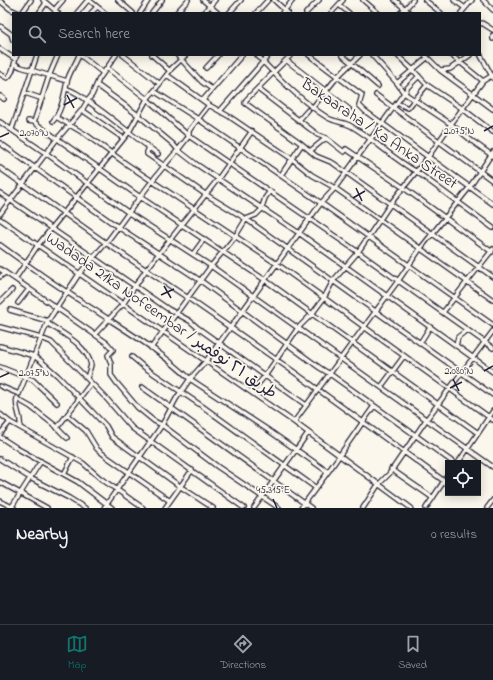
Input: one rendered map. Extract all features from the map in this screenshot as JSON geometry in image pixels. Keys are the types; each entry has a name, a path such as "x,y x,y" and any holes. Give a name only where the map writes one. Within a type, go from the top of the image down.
{"street":[{"path":"23,12 31,0"},
{"path":"40,12 45,2 56,12 56,8 63,0"},
{"path":"78,12 89,0 103,12"},
{"path":"118,0 132,12"},
{"path":"141,12 148,0 155,7"},
{"path":"152,12 162,0"},
{"path":"177,12 188,0"},
{"path":"203,0 217,12"},
{"path":"204,12 215,0"},
{"path":"230,12 241,0"},
{"path":"257,12 268,0"},
{"path":"274,0 285,12 293,0"},
{"path":"307,12 318,0"},
{"path":"332,12 343,0"},
{"path":"363,0 377,12"},
{"path":"395,0 409,12"},
{"path":"401,12 413,0"},
{"path":"425,0 440,12"},
{"path":"454,0 465,8"},
{"path":"462,12 472,0"},
{"path":"482,0 493,10"},
{"path":"0,1 17,12"},
{"path":"339,5 348,12"},
{"path":"92,12 97,6"},
{"path":"481,24 493,30"},
{"path":"0,26 11,34 12,37"},
{"path":"0,49 21,67 67,81"},
{"path":"0,74 5,78 8,78 17,56"},
{"path":"12,130 37,56"},
{"path":"34,122 49,76 58,56"},
{"path":"52,121 56,117 67,89 67,81 80,56"},
{"path":"81,56 103,73"},
{"path":"0,214 22,184 82,110 92,95 99,78 115,56"},
{"path":"124,56 160,84"},
{"path":"153,56 170,71"},
{"path":"178,56 202,82 212,89"},
{"path":"15,279 38,245 129,132 154,91 170,71 185,56"},
{"path":"206,68 217,56"},
{"path":"203,100 241,56"},
{"name":"Bakaaraha / Ka Anka Street","path":"258,56 291,89 313,107 330,119 351,126 493,228"},
{"path":"220,111 268,56"},
{"path":"290,56 246,100 245,103 310,151 322,159 333,163 391,203 493,277"},
{"path":"311,56 362,95 359,103 361,107 469,188 493,204"},
{"path":"343,56 378,86"},
{"path":"313,107 338,76 359,56"},
{"path":"294,422 420,249 469,188 479,170 492,154 405,93 373,56"},
{"path":"398,56 427,85 463,109 493,132"},
{"path":"452,56 483,82"},
{"path":"440,70 450,69 469,56"},
{"path":"251,392 265,376 298,328 312,314 324,298 333,281 358,252 391,203 417,172 483,82 493,76 481,56"},
{"path":"397,83 427,57 440,70 493,109"},
{"path":"286,60 349,109"},
{"path":"107,68 148,99 189,136 310,218 493,348"},
{"path":"167,75 209,105 252,131 312,175 335,188 493,300"},
{"path":"104,508 116,489 151,442 190,379 206,361 321,203 335,188 383,124 407,88 419,76"},
{"path":"97,85 138,115 173,144 178,150 218,179 299,233 493,372"},
{"path":"397,103 408,108 427,85"},
{"path":"67,89 88,100 158,154"},
{"path":"258,89 318,135 326,138 344,152 346,149 404,188 492,251 442,312"},
{"path":"154,91 198,118 281,175 493,325"},
{"path":"25,93 43,98"},
{"path":"376,95 493,180"},
{"path":"20,426 21,420 16,407 17,399 41,338 56,307 79,274 106,243 152,181 189,136 189,131 209,105"},
{"path":"82,110 123,138"},
{"path":"298,121 308,110"},
{"path":"56,117 70,124 152,181 277,264 493,420"},
{"path":"28,121 34,122 140,197 265,280 478,433"},
{"path":"0,122 129,213 193,254 254,296 493,467"},
{"path":"95,334 123,304 146,270 218,179 252,131"},
{"path":"310,151 326,138"},
{"path":"0,143 34,169 118,227 201,281 242,312 450,460"},
{"path":"281,175 302,144"},
{"path":"149,148 146,152 147,154 205,194 246,219 493,395"},
{"path":"0,168 63,214 230,327 444,481 426,508"},
{"path":"151,348 211,266 235,237 246,219 262,209 265,198 270,191"},
{"path":"0,193 135,287 190,321 306,405"},
{"name":"Wadada 21ka Nofeembar / طريق ٢١ نوفمبر","path":"0,218 294,422 411,508"},
{"path":"193,254 204,239"},
{"path":"0,245 151,348 190,379 328,472"},
{"path":"0,269 108,343 112,350 108,355 111,364 111,375 138,408 154,421 162,425 279,508"},
{"path":"0,277 5,272"},
{"path":"18,303 29,289"},
{"path":"0,302 12,290"},
{"path":"10,310 48,322 79,345 86,352 91,365 87,378"},
{"path":"0,327 51,342 106,398 128,425 244,508"},
{"path":"420,343 430,328"},
{"path":"456,346 458,337 467,330"},
{"path":"363,508 378,484 389,474 426,420 493,331"},
{"path":"0,346 34,356 51,369 106,426 112,437 213,508"},
{"path":"381,387 404,356"},
{"path":"132,357 180,393 202,406 316,488"},
{"path":"0,367 34,381 57,403"},
{"path":"57,427 91,383"},
{"path":"0,386 19,394"},
{"path":"142,387 311,508"},
{"path":"17,399 31,407 57,427 57,429 67,438"},
{"path":"301,508 340,456 374,406"},
{"path":"460,460 493,411"},
{"path":"0,414 10,422 20,426 73,458 143,508"},
{"path":"67,415 86,431 97,449 128,473 170,501"},
{"path":"0,434 10,422"},
{"path":"254,508 308,433"},
{"path":"0,437 78,482 112,508"},
{"path":"64,474 73,458"},
{"path":"0,459 30,478 70,498 85,508"},
{"path":"0,501 12,508 41,461"},
{"path":"165,508 192,470"},
{"path":"391,470 433,498"},
{"path":"0,482 47,508"},
{"path":"487,508 493,500"}]}
